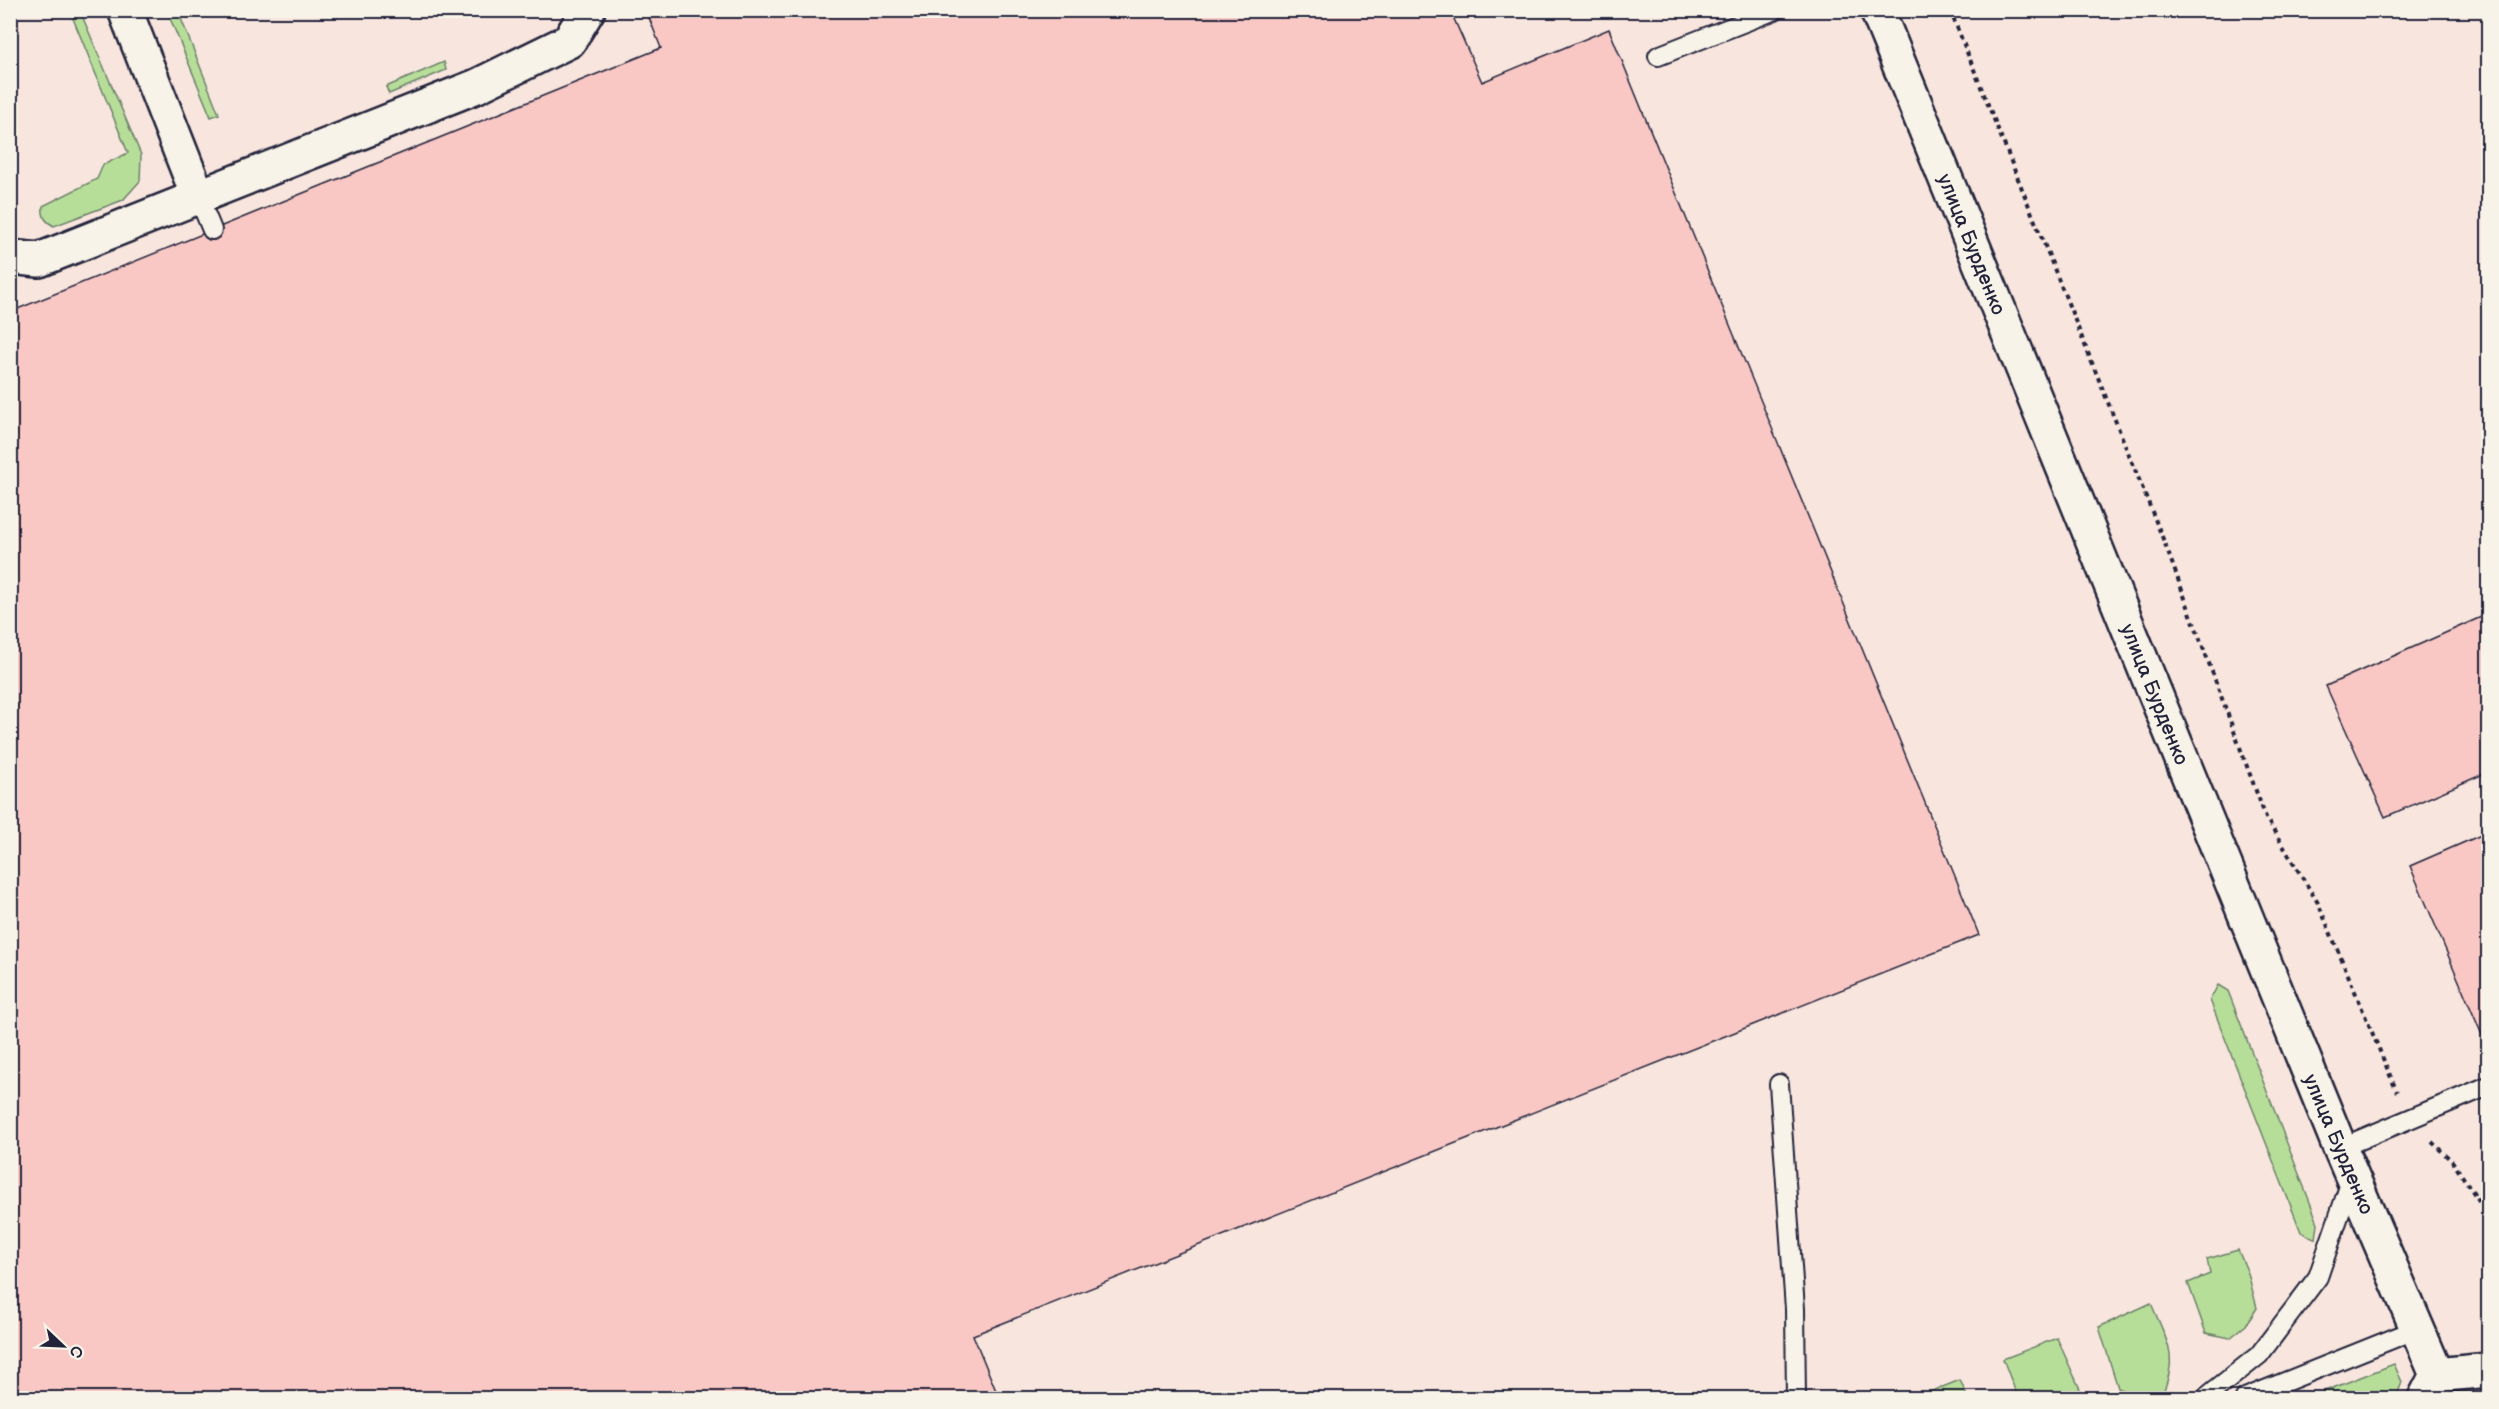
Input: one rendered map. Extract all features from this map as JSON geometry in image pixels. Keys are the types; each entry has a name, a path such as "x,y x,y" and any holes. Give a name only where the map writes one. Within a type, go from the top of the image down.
{"street":[{"path":"125,10 198,196"},
{"path":"10,257 39,260 477,86 569,41 588,10"},
{"name":"улица Бурденко","path":"1877,10 2346,1163 2417,1329 2431,1387"},
{"path":"2431,1387 2488,1370"}],"lane":[{"path":"1658,56 1775,10"},
{"path":"198,196 212,230"},
{"path":"1779,1084 1795,1309 1796,1398"},
{"path":"2205,1398 2259,1355 2318,1277 2346,1163 2408,1119 2488,1086"},
{"path":"2245,1398 2417,1329"}],"path":[{"path":"1950,10 2165,544 2266,818 2318,903 2408,1119 2452,1161 2488,1214"}],"green space":[{"path":"70,11 80,11 141,155 140,181 123,200 54,226 45,218 43,206 97,179 103,165 128,153"},
{"path":"167,11 178,11 219,114 211,117"},
{"path":"444,62 446,70 389,94 386,87"},
{"path":"2218,985 2228,991 2318,1223 2316,1239 2301,1232 2210,1000"},
{"path":"2238,1250 2248,1273 2257,1308 2246,1325 2230,1338 2206,1333 2188,1283 2210,1274 2207,1259"},
{"path":"2151,1303 2169,1348 2170,1369 2162,1395 2142,1398 2118,1388 2099,1327"},
{"path":"2057,1338 2084,1398 2018,1398 2003,1359"},
{"path":"2394,1364 2402,1382 2396,1398 2307,1398"},
{"path":"1960,1380 1968,1398 1915,1398"}],"building":[{"path":"646,10 1450,10 1482,82 1609,29 1979,935 973,1335 999,1398 10,1398 10,312 661,48"},
{"path":"2488,303 2488,321 2483,304"},
{"path":"2488,614 2488,772 2385,817 2326,686"},
{"path":"2488,832 2488,1049 2410,866"}]}
